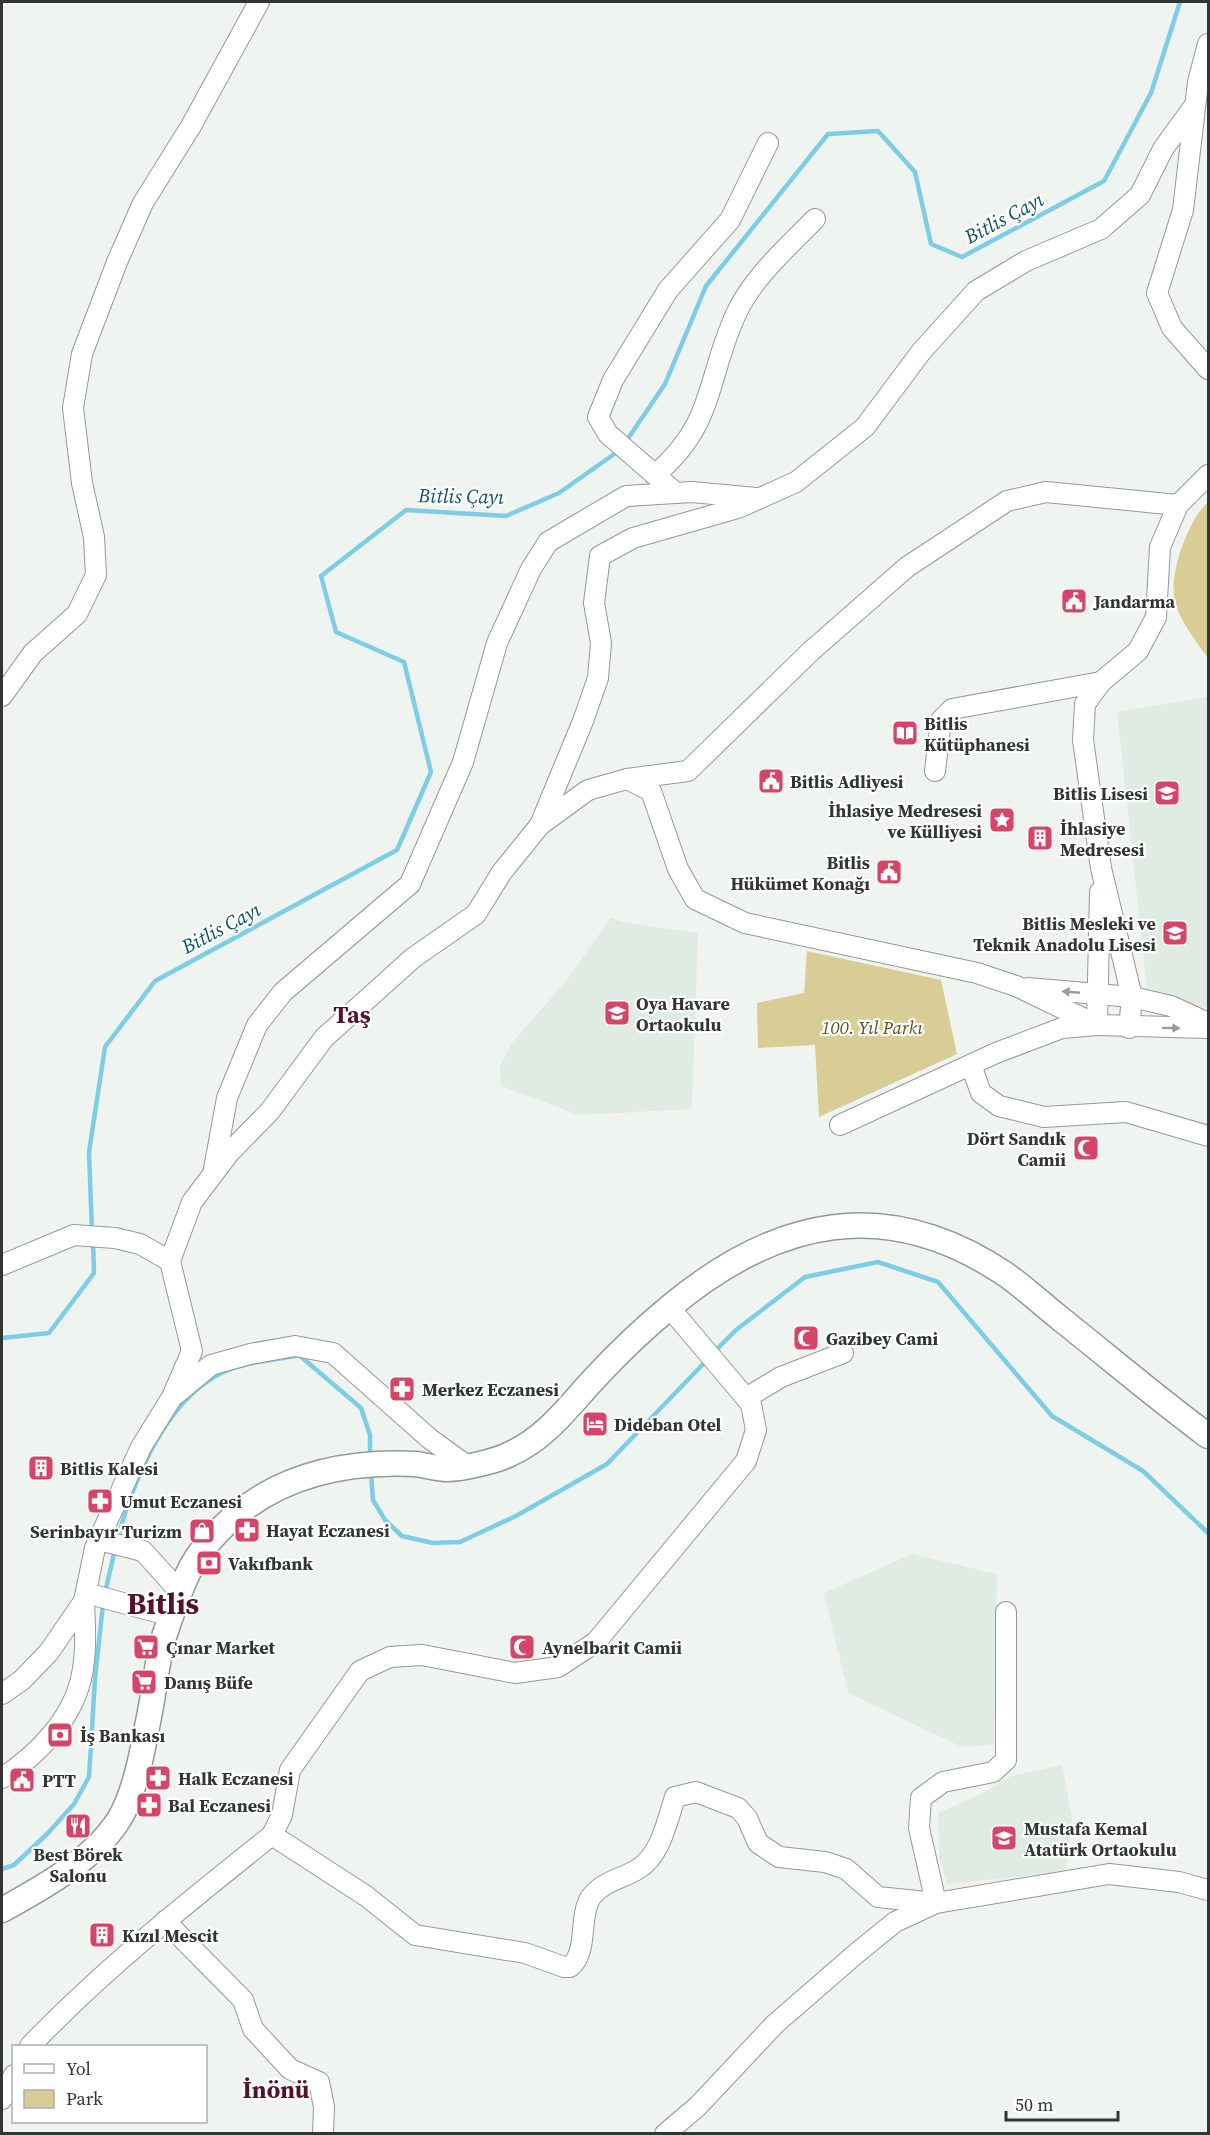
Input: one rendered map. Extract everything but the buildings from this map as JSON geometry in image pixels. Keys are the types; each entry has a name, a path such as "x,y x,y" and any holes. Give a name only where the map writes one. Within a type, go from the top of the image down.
{"main road":[{"path":"2,1910 72,1868 97,1846 128,1804 148,1720 160,1644 180,1592 199,1554 227,1523 249,1504 279,1487 317,1471 384,1464 419,1464 449,1469 507,1456 541,1437 630,1341 706,1277 775,1240 813,1229 860,1225 892,1229 929,1238 965,1252 1005,1275 1197,1422 1209,1436"}],"street":[{"path":"2,696 33,653 77,614 96,575 94,537 82,483 73,408 82,354 117,262 143,203 191,126 259,2"},
{"path":"1209,44 1198,82 1183,210 1157,293 1172,328 1209,369"},
{"path":"540,825 584,721 598,678 601,643 594,603 600,556 633,538 738,508 796,482 865,428 921,352 976,291 1026,261 1101,229 1140,195 1164,149 1195,105"},
{"path":"676,493 608,434 598,417 613,380 668,290 730,220 768,143"},
{"path":"655,475 677,456 699,425 736,313 762,273 815,219"},
{"path":"1129,1028 1132,996 1101,868 1083,740 1086,704 1101,682 1138,651 1156,617 1160,547 1178,506 1205,481"},
{"path":"213,1172 227,1098 257,1025 283,992 410,884 464,762 497,643 531,569 548,542 626,496 692,492 760,498"},
{"path":"2,1778 27,1762 62,1722 81,1681 88,1596 103,1541 141,1447 172,1397 192,1351 170,1261 192,1202 213,1172 270,1111 324,1038 413,958 476,914 502,872 540,825 588,790 627,779 688,771 810,652 907,567 1007,501 1046,492 1178,506"},
{"path":"935,771 941,720 952,709 1101,682"},
{"path":"627,779 651,791 678,869 695,899 745,922 977,974 1016,986 1086,1022 1097,1025 1129,1028 1209,1028"},
{"path":"1097,1025 1101,868"},
{"path":"1016,986 1132,996 1171,1006 1209,1023"},
{"path":"840,1125 971,1065 1062,1028 1097,1025"},
{"path":"971,1065 981,1092 999,1106 1044,1117 1126,1112 1209,1136"},
{"path":"2,1265 74,1235 115,1238 140,1244 170,1261"},
{"path":"31,2045 165,1921 272,1835 282,1815 290,1770 360,1671 390,1657 422,1655 515,1673 558,1667 596,1642 746,1461 756,1430 751,1404 669,1308"},
{"path":"172,1397 211,1365 221,1362 295,1346 333,1353 430,1439 466,1465"},
{"path":"746,1398 781,1377 843,1353"},
{"path":"103,1541 143,1551 180,1592"},
{"path":"88,1596 114,1600 171,1616"},
{"path":"2,1694 22,1680 49,1652 88,1596"},
{"path":"936,1903 919,1828 921,1798 943,1782 993,1772 1006,1760 1006,1612"},
{"path":"272,1835 366,1896 415,1935 525,1953 564,1967 570,1967 578,1956 590,1899 603,1885 639,1869 655,1853 675,1797 696,1792 738,1808 747,1818 758,1843 779,1857 825,1862 846,1869 878,1897 936,1903"},
{"path":"665,2133 698,2106 775,2024 849,1959 895,1922 936,1903 1109,1874 1179,1882 1209,1890"},
{"path":"165,1921 243,2000 253,2029 290,2069 319,2082 324,2108 323,2133"},
{"path":"2,2099 12,2079"}],"shaded area":[{"name":"Bitlis Lisesi","path":"1208,697 1208,1009 1147,989 1117,712"},
{"name":"Oya Havare Ortaokulu","path":"611,918 626,923 698,933 692,1109 579,1115 501,1086 500,1067 511,1044 565,982"},
{"path":"912,1554 997,1574 994,1745 962,1747 848,1693 824,1593"},
{"name":"Mustafa Kemal Atatürk Ortaokulu","path":"1062,1765 1072,1818 1066,1872 947,1884 939,1857 938,1813 983,1793 1011,1776"}],"green space":[{"path":"1208,502 1208,658 1179,613 1174,597 1174,586 1182,546 1194,520"},
{"name":"100. Yıl Parkı","path":"807,951 941,980 957,1054 819,1117 815,1045 758,1048 757,1003 804,993"}],"waterway":[{"name":"Bitlis Çayı","path":"625,443 665,384 706,286 828,134 878,131 915,172 931,244 962,257 1104,181 1151,93 1180,2"},
{"name":"Bitlis Çayı","path":"92,1232 89,1152 105,1047 155,981 397,850 431,772 404,662 336,632 321,576 406,510 506,516 559,493 620,450"},
{"name":"Bitlis Çayı","path":"2,1338 49,1333 94,1273 93,1241"},
{"path":"715,1351 736,1330 805,1277 878,1262 938,1282 1052,1416 1143,1471 1208,1533"},
{"path":"117,1540 144,1466 171,1418 189,1397 208,1381 239,1366 299,1355 361,1408 370,1435 370,1458"},
{"path":"371,1472 373,1500 385,1520 402,1536 433,1543 460,1542 516,1516 607,1464 707,1360"},
{"path":"105,1593 115,1549"},
{"path":"2,1869 14,1865 48,1833 74,1804 89,1777 95,1679 103,1604"}],"place":[{"name":"Jandarma","path":"1074,601"},
{"name":"Bitlis Kütüphanesi","path":"905,733"},
{"name":"Bitlis Adliyesi","path":"771,781"},
{"name":"Bitlis Lisesi","path":"1167,793"},
{"name":"İhlasiye Medresesi ve Külliyesi","path":"1002,820"},
{"name":"İhlasiye Medresesi","path":"1040,838"},
{"name":"Bitlis Hükümet Konağı","path":"889,872"},
{"name":"Bitlis Mesleki ve Teknik Anadolu Lisesi","path":"1175,933"},
{"name":"Oya Havare Ortaokulu","path":"617,1013"},
{"name":"Dört Sandık Camii","path":"1086,1148"},
{"name":"Gazibey Cami","path":"806,1338"},
{"name":"Merkez Eczanesi","path":"402,1389"},
{"name":"Dideban Otel","path":"595,1424"},
{"name":"Bitlis Kalesi","path":"41,1468"},
{"name":"Umut Eczanesi","path":"100,1501"},
{"name":"Hayat Eczanesi","path":"247,1530"},
{"name":"Serinbayır Turizm","path":"202,1531"},
{"name":"Vakıfbank","path":"209,1563"},
{"name":"Çınar Market","path":"146,1647"},
{"name":"Aynelbarit Camii","path":"522,1647"},
{"name":"Danış Büfe","path":"144,1682"},
{"name":"İş Bankası","path":"60,1735"},
{"name":"Halk Eczanesi","path":"158,1778"},
{"name":"PTT","path":"22,1780"},
{"name":"Bal Eczanesi","path":"149,1805"},
{"name":"Best Börek Salonu","path":"78,1826"},
{"name":"Mustafa Kemal Atatürk Ortaokulu","path":"1004,1838"},
{"name":"Kızıl Mescit","path":"102,1935"}],"district":[{"name":"Taş","path":"352,1014"},
{"name":"Bitlis","path":"163,1603"},
{"name":"İnönü","path":"276,2089"}]}
